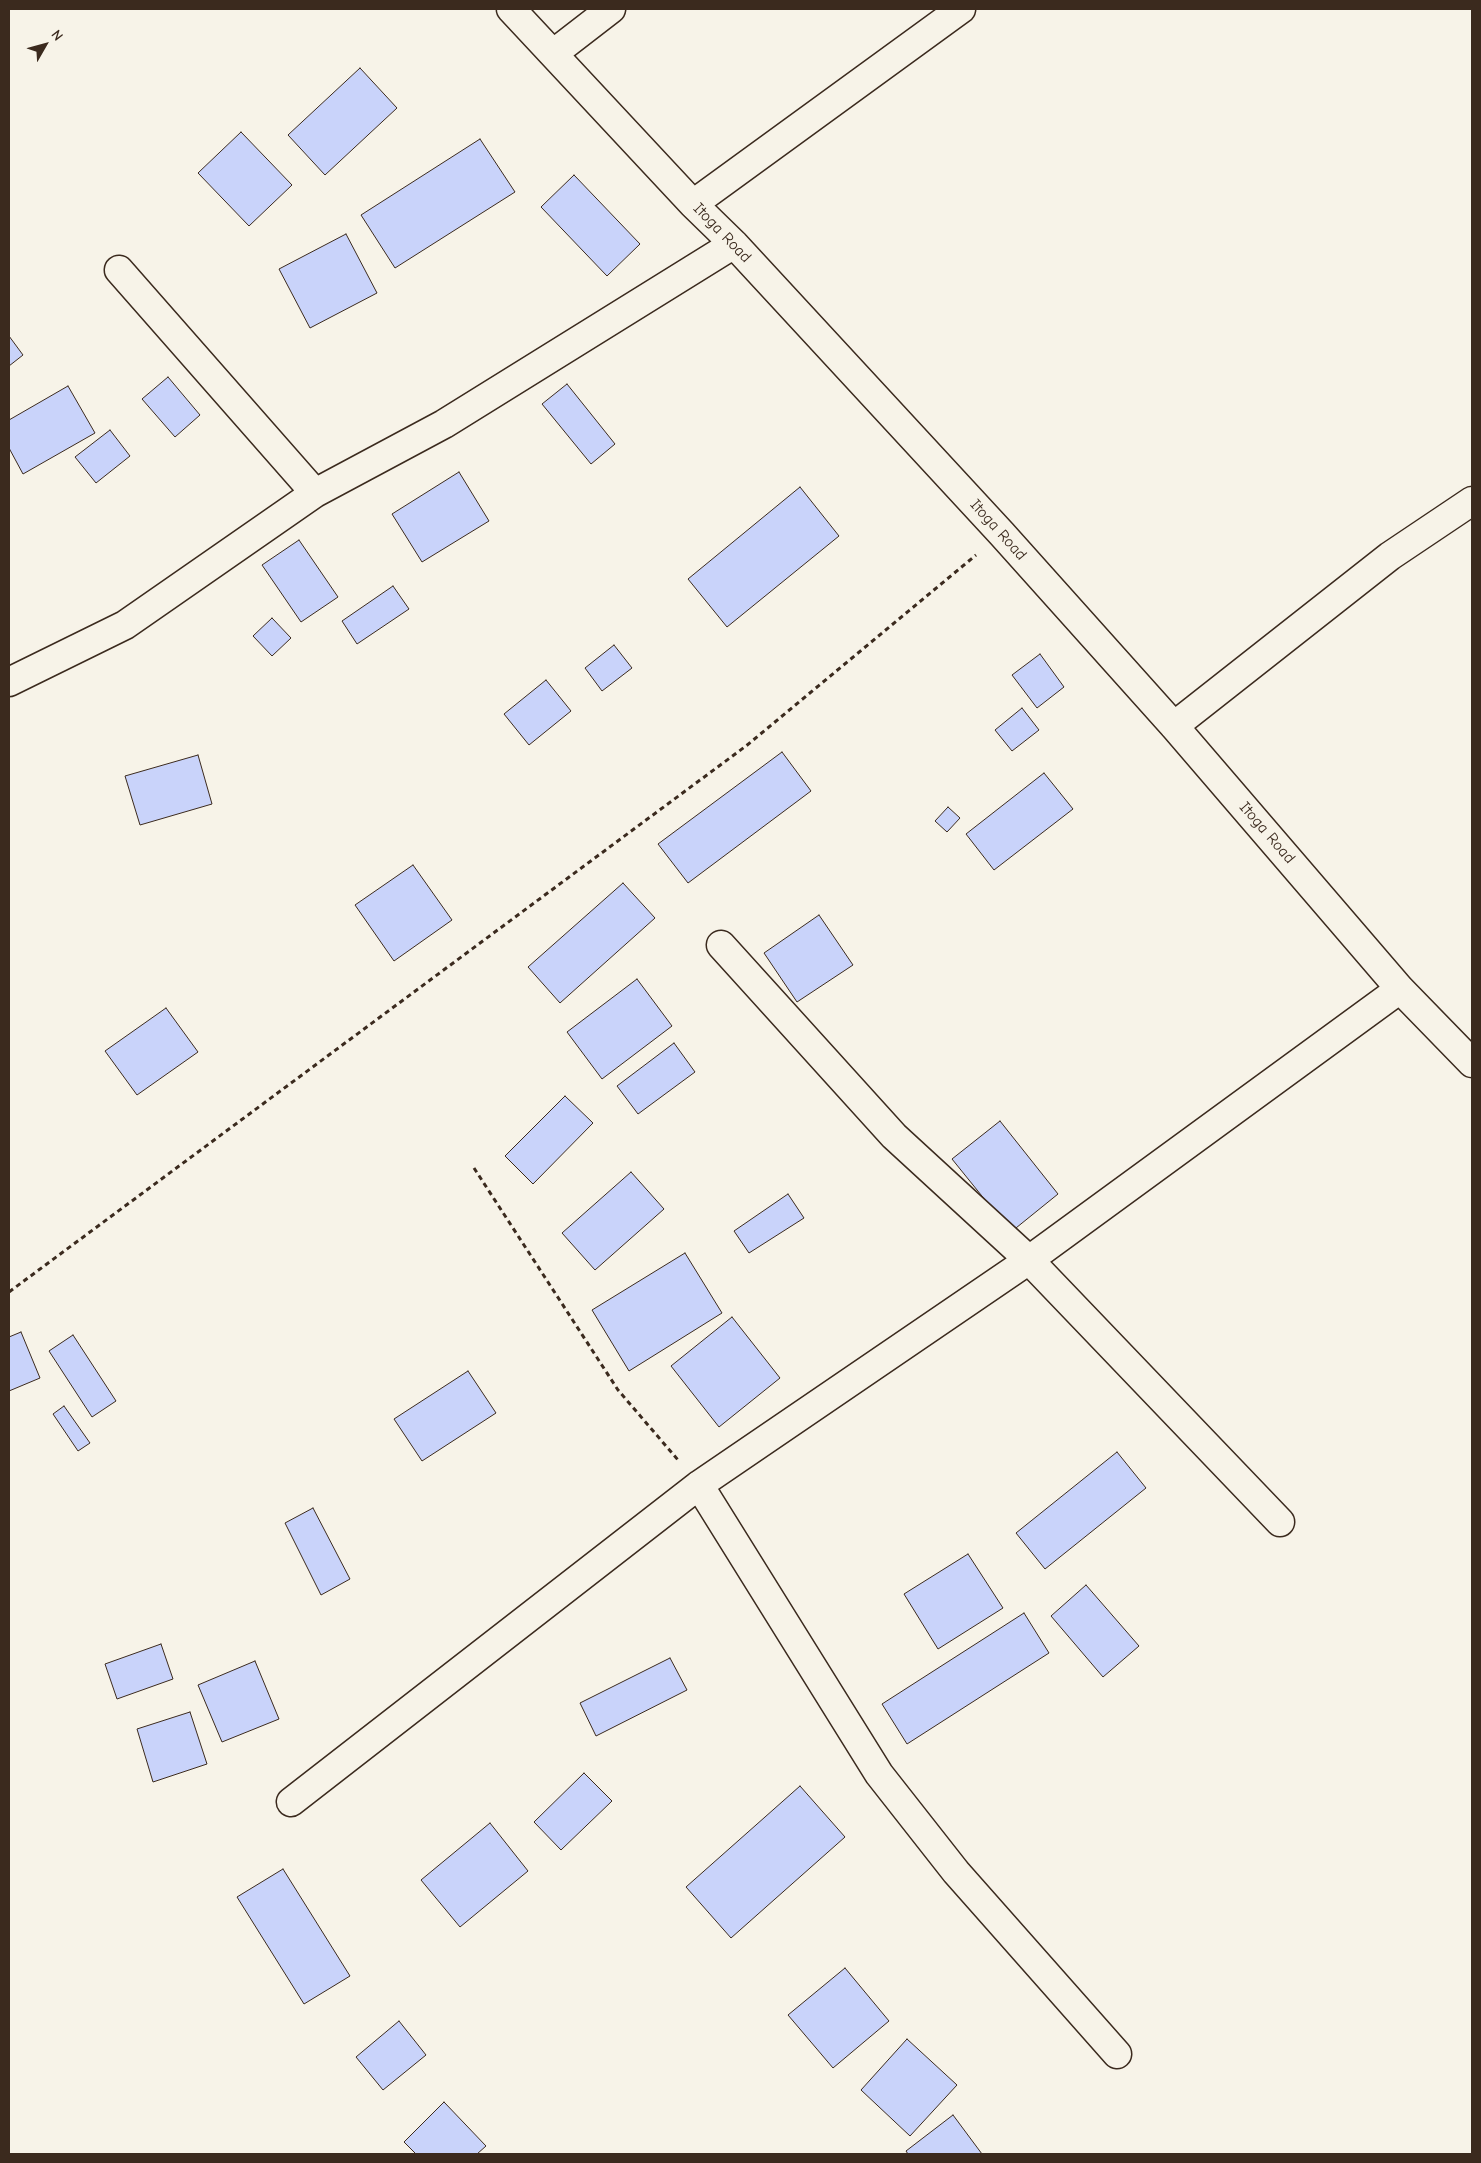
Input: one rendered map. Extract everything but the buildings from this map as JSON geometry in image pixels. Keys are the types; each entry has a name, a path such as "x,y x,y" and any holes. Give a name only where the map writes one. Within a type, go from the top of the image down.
{"street":[{"name":"Itoga Road","path":"511,9 693,204 734,244 1002,534 1174,726 1400,989 1472,1063"},
{"path":"554,53 611,9"},
{"path":"693,204 961,9"},
{"path":"9,682 125,625 315,493 444,424 734,244"},
{"path":"120,270 315,493"},
{"path":"1174,726 1390,556 1472,501"},
{"path":"721,945 894,1136 1029,1260 1280,1522"},
{"path":"291,1802 698,1485 1029,1260 1400,989"},
{"path":"698,1485 880,1774 956,1872 1116,2054"}],"path":[{"path":"9,1292 746,746 1002,534"},
{"path":"474,1168 618,1390 698,1485"}]}
